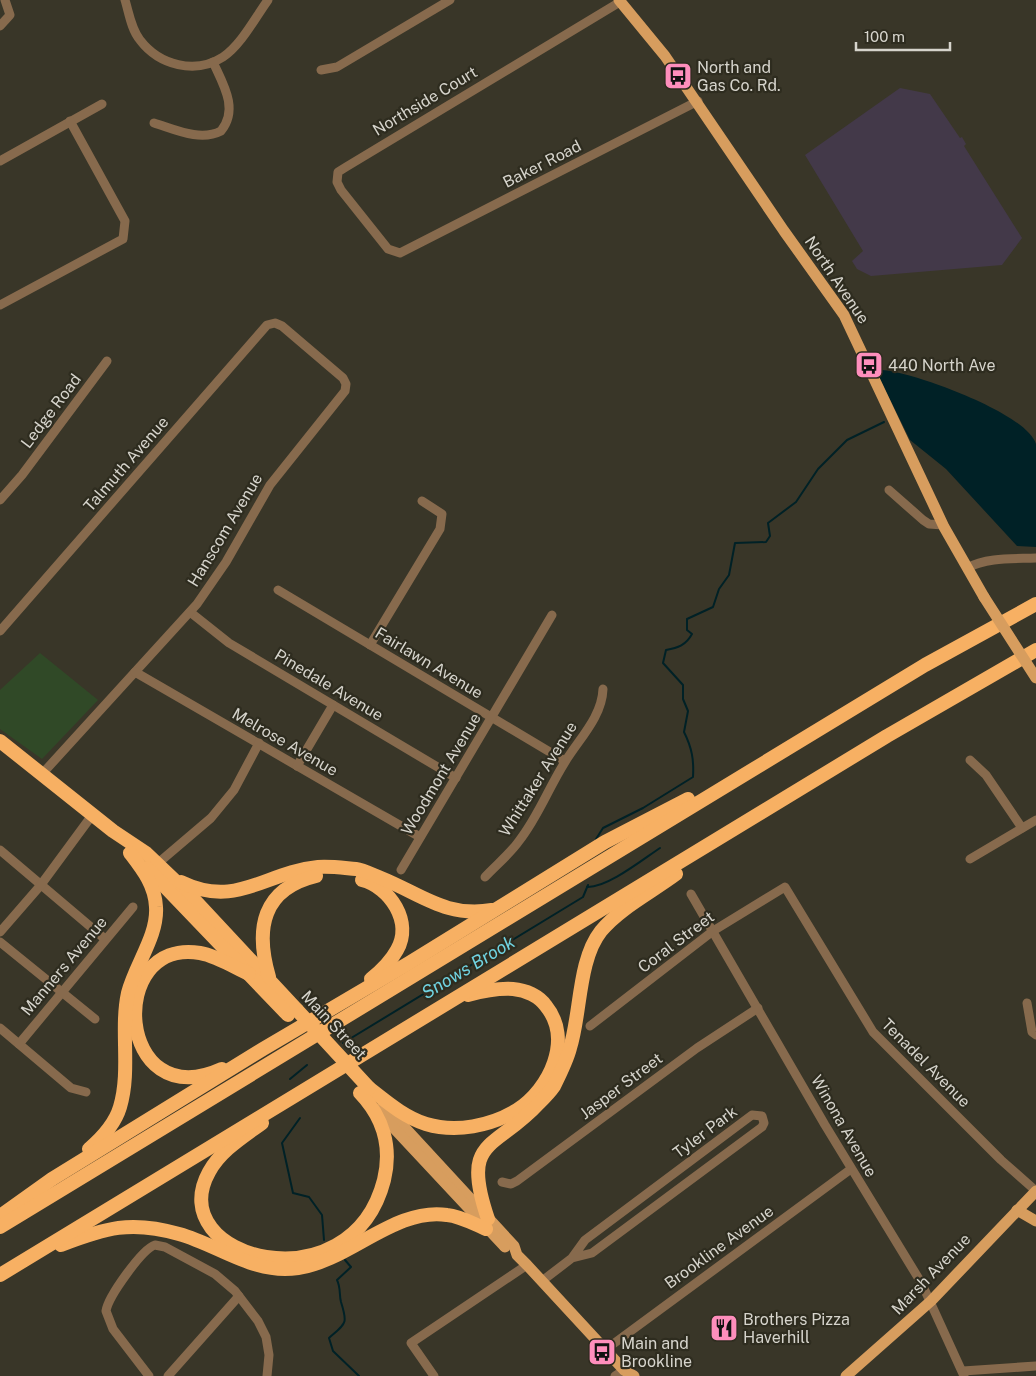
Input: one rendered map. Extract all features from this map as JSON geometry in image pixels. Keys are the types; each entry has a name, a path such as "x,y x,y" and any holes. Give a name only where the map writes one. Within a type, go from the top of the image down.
{"highway":[{"path":"0,1227 925,665 1036,604"},
{"path":"0,1274 950,698 1036,650"},
{"name":"Main Street","path":"0,741 113,831 133,843 172,877 270,980 292,1013"},
{"path":"52,1179 263,1049 498,909 605,842 772,758"},
{"path":"27,1257 85,1235 125,1226 180,1234 261,1266 298,1268 325,1261 412,1218 431,1214 447,1214 487,1224 479,1193 479,1164 492,1140 529,1114 553,1088 570,1048 589,954 600,932 622,912 760,813"},
{"name":"Main Street","path":"113,831 130,853 168,888 249,974 292,1013 364,1090 375,1108"},
{"path":"0,1216 52,1179 101,1139 116,1118 120,1107 124,1082 126,1003 154,924 156,907 150,882 130,853"},
{"path":"172,877 197,890 217,894 243,889 318,867 359,869 390,881 431,902 465,913 498,909"},
{"path":"270,980 264,961 264,918 276,897 286,888 302,880 319,876 355,878 370,882 384,890 394,902 400,916 402,936 398,949 382,970 347,999"},
{"path":"249,974 210,955 198,952 179,954 160,961 147,973 140,986 134,1022 138,1039 145,1054 153,1064 167,1072 181,1076 197,1077 218,1070 263,1049"},
{"path":"364,1090 403,1114 427,1124 456,1129 484,1125 518,1109 535,1094 548,1077 556,1058 559,1042 558,1027 552,1013 542,1001 529,993 515,989 495,989 458,997"},
{"path":"308,1088 225,1152 212,1166 205,1180 202,1201 212,1227 227,1242 257,1256 286,1259 316,1254 343,1240 366,1217 378,1198 386,1166 386,1145 375,1108"}],"main road":[{"name":"North Avenue","path":"620,1 665,56 698,102 784,231 844,315 943,525 984,597 1036,678"},
{"name":"Main Street","path":"364,1090 487,1224"},
{"name":"Main Street","path":"375,1108 487,1224 514,1246 517,1255 605,1350 624,1374"},
{"name":"Marsh Avenue","path":"846,1376 931,1301 1036,1192"},
{"path":"1018,1210 1036,1221"}],"street":[{"path":"0,26 10,15 5,0"},
{"path":"125,0 131,23 139,40 164,60 190,66 213,62 232,49 268,0"},
{"path":"321,70 337,67 450,0"},
{"name":"Northside Court","path":"400,253 388,249 341,190 337,182 338,172 620,1"},
{"path":"154,123 194,135 205,136 221,131 229,117 228,95 213,62"},
{"name":"Baker Road","path":"400,253 698,102"},
{"path":"0,161 102,104"},
{"path":"0,305 123,239 125,221 70,121"},
{"name":"Talmuth Avenue","path":"0,631 269,324 278,324 337,371 346,386"},
{"name":"Ledge Road","path":"0,500 22,475 107,361"},
{"name":"Hanscom Avenue","path":"42,774 190,612 226,562 270,484 343,394 346,386"},
{"path":"889,490 929,524 943,525"},
{"path":"370,645 438,534 442,514 422,501"},
{"path":"967,568 984,562 1036,558"},
{"name":"Fairlawn Avenue","path":"278,590 565,761"},
{"name":"Pinedale Avenue","path":"190,612 230,643 456,778"},
{"name":"Woodmont Avenue","path":"400,870 552,615"},
{"name":"Melrose Avenue","path":"135,672 420,837"},
{"name":"Whittaker Avenue","path":"485,877 519,842 565,761 582,740 603,699 603,689"},
{"path":"297,766 333,705"},
{"path":"157,864 211,818 234,790 259,744"},
{"path":"970,760 986,775 1022,828"},
{"path":"0,932 40,886 93,814"},
{"path":"970,859 1036,820"},
{"path":"0,850 40,886 105,939"},
{"name":"Coral Street","path":"590,1026 713,931 785,887"},
{"name":"Tenadel Avenue","path":"785,887 872,1032 1001,1160 1036,1192"},
{"name":"Winona Avenue","path":"691,894 851,1169 931,1301 963,1374"},
{"name":"Manners Avenue","path":"19,1044 132,907"},
{"path":"0,942 95,1019"},
{"path":"1027,1004 1032,1032 1036,1035"},
{"name":"Jasper Street","path":"502,1182 511,1184 517,1181 697,1048 758,1008"},
{"path":"0,1028 71,1088 86,1092"},
{"name":"Tyler Park","path":"542,1281 572,1258 585,1240 752,1115 762,1116 764,1123 762,1127 592,1253 572,1258"},
{"name":"Brookline Avenue","path":"605,1350 851,1169"},
{"path":"149,1376 113,1330 106,1314 108,1303 144,1252 154,1245 165,1248 215,1274 239,1296 258,1321 266,1337 269,1355 267,1376"},
{"path":"434,1376 411,1343 527,1265"},
{"path":"168,1376 239,1296"},
{"path":"963,1374 1036,1366"}],"shaded area":[{"path":"900,88 930,94 960,138 962,137 966,144 964,146 1022,238 1002,265 871,276 857,269 852,261 863,251 805,155"}],"green space":[{"path":"40,653 98,700 42,759 0,729 0,690"}],"water":[{"path":"882,370 918,378 967,396 991,407 1028,432 1036,444 1036,547 1017,546 946,469 910,440 878,375"}],"waterway":[{"name":"Snows Brook","path":"596,839 603,828 643,808 693,777 692,754 684,732 688,711 683,699 683,685 663,663 666,650 681,645 692,634 687,630 687,619 713,607 719,589 729,575 735,543 766,542 770,536 768,523 796,502 818,469 847,440 884,422"},
{"path":"587,887 595,886 614,878 660,848"},
{"name":"Snows Brook","path":"343,1043 583,897 588,885"},
{"name":"Snows Brook","path":"290,1079 307,1065"},
{"name":"Snows Brook","path":"300,1118 282,1143 293,1193 309,1197 322,1215 324,1240"},
{"name":"Snows Brook","path":"345,1260 351,1267 337,1280 345,1319 342,1326 329,1338 333,1351 359,1376"}],"place":[{"name":"North and Gas Co. Rd.","path":"678,76"},
{"name":"440 North Ave","path":"869,365"},
{"name":"Brothers Pizza Haverhill","path":"724,1328"},
{"name":"Main and Brookline","path":"602,1352"}]}
